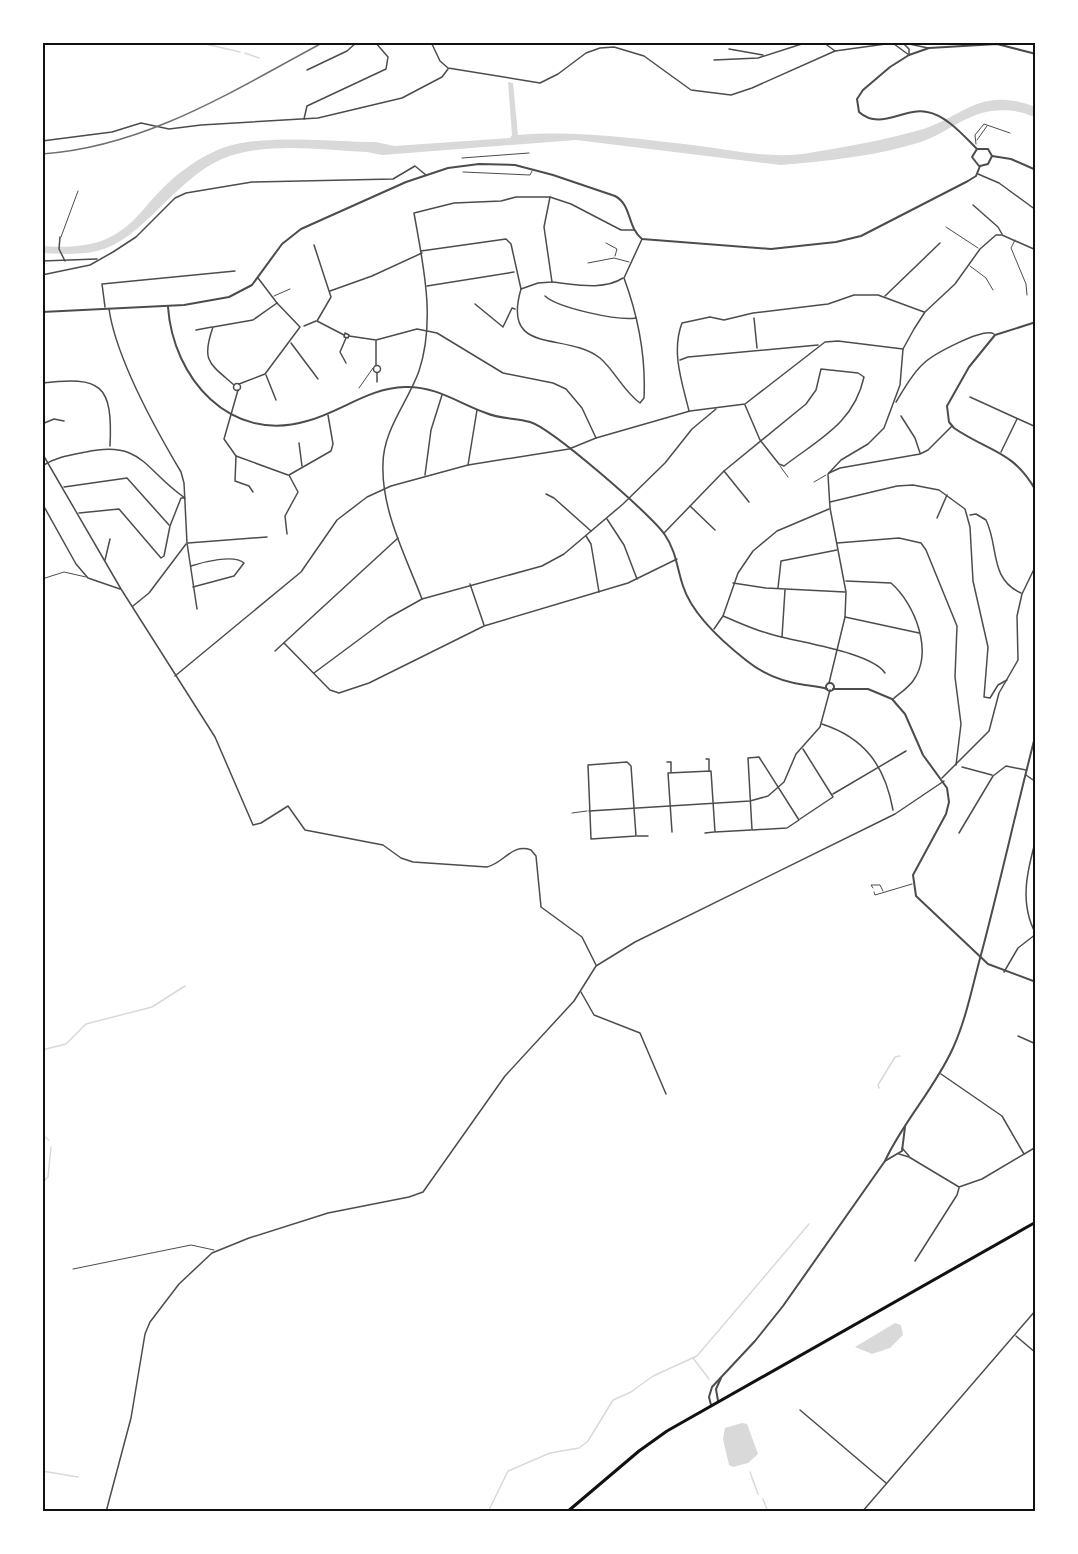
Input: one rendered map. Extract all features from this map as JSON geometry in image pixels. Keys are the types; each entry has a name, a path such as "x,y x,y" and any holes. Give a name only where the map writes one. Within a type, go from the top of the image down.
{"main road":[{"path":"567,1512 639,1451 711,1405 1036,1222"}],"street":[{"path":"307,70 347,51 357,42"},
{"path":"304,120 303,113 307,106 386,69 388,57 375,42"},
{"path":"430,42 440,61 448,68 514,80 543,82 586,52 614,47 644,56 691,90 731,94 752,88 835,51 900,42 928,48 997,44 1036,54"},
{"path":"714,60 741,61 779,54 808,42"},
{"path":"823,42 835,51"},
{"path":"900,42 907,46 909,55"},
{"path":"890,44 898,45 909,55"},
{"path":"928,48 909,55 863,90 857,99 856,109 864,117 873,120 921,111 939,116 976,148 988,149 992,156"},
{"path":"729,49 764,56"},
{"path":"42,141 112,132 141,123 169,129 201,125 304,120 402,98 442,77 448,68"},
{"path":"976,148 972,157 980,166"},
{"path":"980,166 988,164 992,156"},
{"path":"992,156 1011,159 1036,170"},
{"path":"42,312 168,307 239,294 258,278 282,244 301,229 426,175 448,168 478,164 514,165 619,198 624,202 634,230 642,238 771,249 840,242 870,231 968,182 977,174 980,166"},
{"path":"42,275 82,267 98,259 136,237 175,198 198,189 252,182 393,179 415,166 426,175"},
{"path":"977,174 995,180 1036,210"},
{"path":"422,599 399,538 384,489 384,449 420,368 427,330 426,286 414,213 454,203 501,201 516,196 550,197 581,209 621,230 634,230"},
{"path":"550,197 544,227 552,282"},
{"path":"973,205 998,227 1002,234"},
{"path":"893,406 902,378 903,349 925,312 955,284 980,249 996,235 1002,234 1036,250"},
{"path":"60,237 58,247 65,262"},
{"path":"521,290 538,283 597,286 615,283 624,278 642,238"},
{"path":"330,292 421,252 506,239 511,244 521,290 516,309 519,324 527,334 589,351 607,365 637,402 644,401 644,357 636,318 624,278"},
{"path":"884,296 940,243"},
{"path":"304,326 317,321 331,297 324,283 314,245"},
{"path":"42,261 65,262 98,259"},
{"path":"197,609 187,543 181,472 147,411 114,331 102,284 236,272"},
{"path":"426,286 516,272"},
{"path":"234,385 265,374 291,343 300,327 277,303 274,296 258,278"},
{"path":"690,411 678,368 677,352 678,332 682,323 686,321 710,317 724,320 753,313 828,304 854,295 884,296 925,312"},
{"path":"545,296 550,301 593,313 628,320 636,318"},
{"path":"196,330 253,320 277,303"},
{"path":"475,304 503,327 512,308 516,309"},
{"path":"168,307 172,337 183,364 199,388 218,407 258,423 285,425 327,415 368,394 386,389 412,387 443,393 477,410 538,425 628,498 664,533 677,559 688,598 714,629 760,670 793,683 867,689 892,699 905,714 923,755 943,780 950,797 948,807 914,872 912,884 914,893 988,964 1004,972 1036,982"},
{"path":"754,318 757,349"},
{"path":"317,321 344,335 347,333 349,336 376,340 417,329 437,333 503,373 553,383 566,389 582,408 596,438"},
{"path":"1036,322 995,335 969,367 948,403 947,415 952,426 1000,453 1024,471 1036,491"},
{"path":"213,327 207,346 208,360 234,385 234,389 238,390"},
{"path":"589,811 750,801 765,797 786,779 802,747 821,724 845,617 845,581 830,508 828,474 841,460 879,434 893,406 926,362 970,338 992,332 995,335"},
{"path":"346,363 340,352 349,336"},
{"path":"376,340 377,382"},
{"path":"679,361 688,357 818,345 838,341 903,349"},
{"path":"291,343 318,379"},
{"path":"175,676 301,572 344,513 363,498 425,476 468,465 569,449 596,438 690,411 745,404 818,345"},
{"path":"375,366 380,368 377,372"},
{"path":"664,533 724,471 760,440 810,400 818,387 822,368 858,373 864,377 859,396 848,416 784,466 779,464 760,440 745,404"},
{"path":"265,374 276,400"},
{"path":"42,383 87,380 99,388 111,416 110,447"},
{"path":"239,384 224,439 236,456 289,475 298,492 285,516 287,534"},
{"path":"425,476 431,429 443,393"},
{"path":"970,397 1036,427"},
{"path":"314,673 388,618 422,599 542,566 564,554 607,519 665,463 692,429 716,408"},
{"path":"468,465 477,410"},
{"path":"289,475 333,448 327,415"},
{"path":"901,416 915,438 920,454"},
{"path":"42,424 54,419 64,420"},
{"path":"1000,453 1017,419"},
{"path":"828,474 835,470 920,454 928,450 952,426"},
{"path":"299,443 302,468"},
{"path":"42,466 53,458 110,447 136,455 185,498"},
{"path":"42,453 104,561 219,745 254,825 261,824 288,806 305,830 383,845 401,858 413,862 487,867 515,849 524,847 536,856 541,907 582,937 596,966"},
{"path":"236,456 233,477 249,486 253,492"},
{"path":"724,471 749,502"},
{"path":"63,488 127,478 170,526"},
{"path":"830,502 913,484 946,495 958,502 968,515 973,581 988,647 984,697 990,698 998,685 1006,680"},
{"path":"546,494 554,498 591,531"},
{"path":"937,518 946,495"},
{"path":"78,514 119,509 159,557 164,556 170,526 181,498 185,498"},
{"path":"42,503 76,564 88,578 121,589"},
{"path":"689,505 715,530"},
{"path":"714,629 723,616 733,583 742,565 763,540 779,530 830,508"},
{"path":"42,512 46,510"},
{"path":"968,515 976,514 986,520 999,572 1009,586 1022,594"},
{"path":"607,519 624,545 637,580"},
{"path":"586,536 591,544 599,593"},
{"path":"132,606 149,593 187,543 267,537"},
{"path":"275,651 399,538"},
{"path":"837,543 899,538 921,543 926,550 957,626 956,677 961,724 956,765"},
{"path":"104,561 110,539"},
{"path":"778,589 781,561 838,550"},
{"path":"284,643 330,690 339,693 385,676 484,626 637,580 677,559"},
{"path":"190,566 241,560 244,563 234,576 193,587"},
{"path":"106,1512 131,1418 147,1328 179,1284 215,1251 308,1219 423,1192 505,1076 580,992 596,966 635,942 895,814 943,780 989,731 999,693 1018,660 1017,616 1022,594 1036,565"},
{"path":"845,581 891,583 911,609 920,633 921,657 917,674 912,682 892,699"},
{"path":"733,583 785,590 846,592"},
{"path":"470,584 484,626"},
{"path":"782,637 785,590"},
{"path":"723,616 782,637 838,650 872,663 885,673"},
{"path":"845,617 920,633"},
{"path":"821,724 853,737 864,747 888,785 893,810"},
{"path":"711,1405 710,1390 755,1341 783,1306 885,1161 891,1148 940,1073 960,1030 1036,733"},
{"path":"705,833 787,828 832,800 832,794 802,747"},
{"path":"832,794 877,766 906,752"},
{"path":"752,830 748,758 761,759 800,820"},
{"path":"705,759 709,759 715,832"},
{"path":"668,762 671,762 672,773"},
{"path":"636,836 630,763 590,764 587,768 591,839 648,836"},
{"path":"959,833 993,776 1006,766 1027,770"},
{"path":"962,767 993,776"},
{"path":"672,832 668,773 710,771"},
{"path":"1025,775 1036,782"},
{"path":"1004,972 1018,948 1036,934 1026,905 1028,869 1036,839"},
{"path":"580,992 594,1015 640,1034 666,1094"},
{"path":"1018,1036 1036,1044"},
{"path":"940,1073 1002,1116 1024,1155"},
{"path":"900,1144 905,1126"},
{"path":"895,1142 900,1144 909,1156 959,1187"},
{"path":"891,1148 898,1154 909,1156"},
{"path":"885,1161 898,1154 902,1148"},
{"path":"959,1187 982,1179 1036,1148"},
{"path":"915,1261 957,1196 959,1187"},
{"path":"862,1512 1036,1311"},
{"path":"1015,1335 1036,1353"},
{"path":"718,1401 716,1389 722,1376"},
{"path":"800,1410 886,1484"}],"lane":[{"path":"976,148 975,135 984,124 1010,133"},
{"path":"976,141 988,124"},
{"path":"462,158 529,153"},
{"path":"463,172 530,175 532,170"},
{"path":"60,237 78,191"},
{"path":"946,227 980,249"},
{"path":"1015,240 1011,248 1026,284 1027,295"},
{"path":"606,243 616,249 614,258"},
{"path":"588,263 614,258 631,263"},
{"path":"968,265 986,278 993,290"},
{"path":"274,296 291,289"},
{"path":"359,388 375,366"},
{"path":"779,464 788,477"},
{"path":"814,482 828,474"},
{"path":"42,579 64,572 88,578"},
{"path":"573,813 589,811"},
{"path":"874,892 875,895 912,884"},
{"path":"873,888 871,885 880,885 884,893"},
{"path":"74,1269 191,1245 215,1251"}],"shaded area":[{"path":"508,82 513,83 518,135 609,136 768,155 809,153 903,135 933,125 985,101 1016,101 1036,107 1036,118 1014,111 991,111 973,116 930,138 904,147 851,157 781,165 576,140 382,155 367,152 293,148 257,150 239,153 205,168 189,180 144,223 113,245 83,253 42,253 42,246 79,246 98,242 114,235 133,221 181,172 196,161 236,144 296,139 376,142 394,146 510,138 512,135"},
{"path":"895,1323 901,1325 903,1335 890,1348 872,1354 855,1347"},
{"path":"742,1423 747,1424 758,1454 748,1463 733,1467 729,1465 723,1439 725,1428"}],"waterway":[{"path":"197,42 240,52"},
{"path":"245,53 259,58"},
{"path":"42,1050 66,1044 86,1024 152,1007 185,986"},
{"path":"879,1088 878,1085 895,1057 900,1056"},
{"path":"42,1135 49,1140"},
{"path":"42,1183 48,1177 51,1147"},
{"path":"488,1512 508,1471 550,1453 579,1448 588,1441 613,1400 631,1392 653,1376 697,1356 809,1224"},
{"path":"693,1358 709,1379"},
{"path":"42,1471 78,1477"},
{"path":"750,1472 758,1494"},
{"path":"763,1499 768,1512"}],"railway":[{"path":"42,154 80,149 153,128 223,97 324,42"}]}
